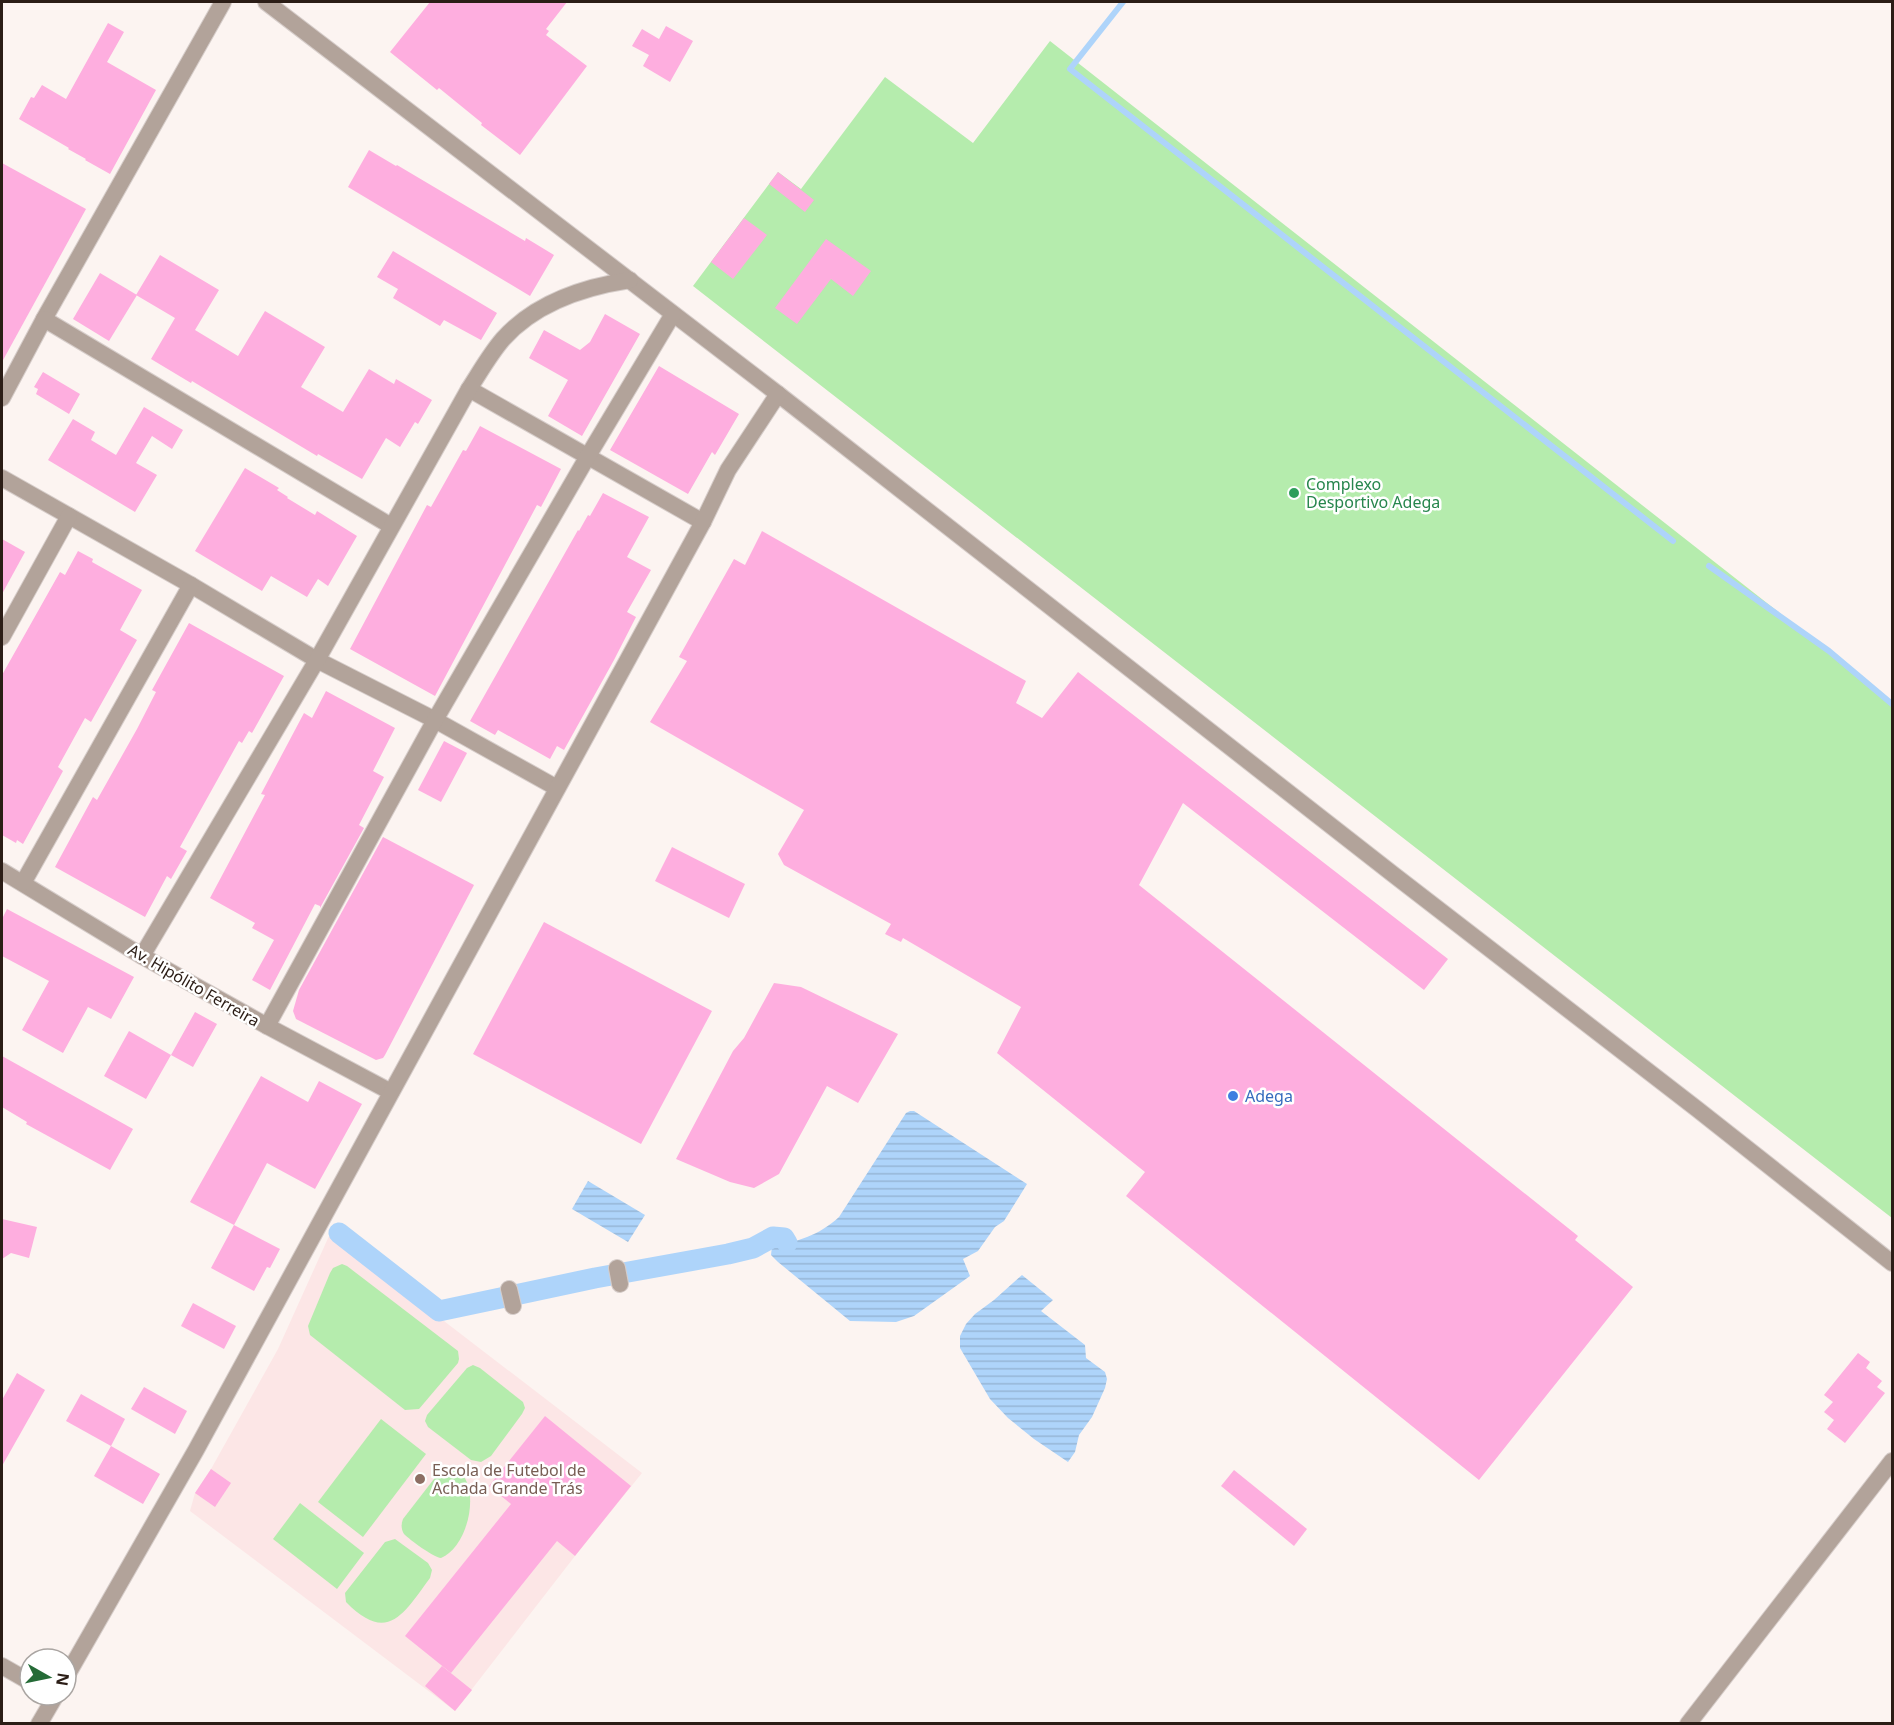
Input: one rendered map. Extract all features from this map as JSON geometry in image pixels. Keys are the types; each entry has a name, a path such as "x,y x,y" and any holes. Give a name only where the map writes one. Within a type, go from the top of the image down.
{"street":[{"path":"2,398 44,319 223,2"},
{"path":"267,2 778,394 1893,1263"},
{"path":"142,956 317,660 469,389 492,353 505,337 544,308 583,290 630,280"},
{"path":"267,1026 435,720 673,314"},
{"path":"44,319 391,526"},
{"path":"469,389 703,522"},
{"path":"78,1656 196,1450 703,522 728,470 778,394"},
{"path":"2,478 191,585 317,660 435,720 557,788"},
{"path":"2,637 69,516"},
{"path":"23,883 191,585"},
{"name":"Av. Hipólito Ferreira","path":"2,871 142,956 391,1092"},
{"path":"509,1289 513,1306"},
{"path":"1688,1724 1893,1461"},
{"path":"2,1666 18,1675"},
{"path":"39,1724 48,1707"}],"shaded area":[{"name":"Escola de Futebol de Achada Grande Trás","path":"329,1236 375,1268 642,1473 455,1711 190,1511 195,1493 211,1469 278,1349"}],"green space":[{"name":"Complexo Desportivo Adega","path":"1050,41 1892,701 1892,1218 693,286 778,172 801,189 885,77 973,143"},
{"path":"342,1264 458,1351 458,1363 419,1409 405,1410 310,1335 308,1326 330,1273 333,1268"},
{"path":"473,1365 523,1402 525,1408 491,1456 481,1462 471,1460 428,1427 425,1421 427,1415 467,1368"},
{"path":"381,1419 426,1454 363,1537 318,1502"},
{"path":"444,1466 457,1470 465,1479 470,1492 470,1508 461,1538 452,1550 441,1558 427,1552 407,1537 402,1525 403,1519"},
{"path":"300,1503 364,1553 337,1589 273,1539"},
{"path":"395,1539 428,1563 432,1570 430,1578 412,1603 394,1619 384,1623 373,1621 361,1615 346,1602 345,1593 385,1542"}],"water":[{"path":"914,1111 1027,1184 1004,1221 995,1227 978,1251 963,1259 970,1276 914,1316 896,1322 850,1321 778,1262 771,1255 772,1246 808,1237 839,1217 906,1113"},
{"path":"588,1181 645,1215 628,1242 572,1209"},
{"path":"1022,1275 1053,1300 1041,1311 1085,1345 1086,1358 1105,1372 1107,1379 1092,1417 1079,1435 1075,1452 1068,1462 1008,1418 990,1399 960,1348 960,1336 966,1324"}],"building":[{"path":"430,2 567,2 546,29 549,31 546,35 587,66 520,155 439,88 437,90 390,52"},
{"path":"108,23 124,32 107,62 156,90 110,174 19,119 31,97 34,98 42,85 66,99"},
{"path":"666,26 693,41 670,82 643,66 649,55 632,46 642,29 659,39"},
{"path":"369,150 525,241 526,238 554,255 530,296 348,187"},
{"path":"2,163 86,209 2,362"},
{"path":"778,172 814,200 805,212 769,184"},
{"path":"744,218 767,235 733,279 711,262"},
{"path":"826,239 871,271 853,296 831,279 797,324 775,308"},
{"path":"393,251 497,313 481,340 444,320 440,326 393,298 398,289 377,277"},
{"path":"160,255 219,290 195,330 238,356 265,311 325,347 301,387 343,412 369,369 394,384 396,379 432,400 418,424 415,422 400,447 386,438 362,479 318,454 317,456 151,359 175,318 136,295"},
{"path":"100,273 137,295 109,341 73,319"},
{"path":"605,314 640,334 582,436 548,416 568,380 529,358 544,330 580,350 590,342"},
{"path":"659,366 739,414 715,455 712,452 688,494 610,450"},
{"path":"43,372 80,394 69,414 36,394 38,389 34,387"},
{"path":"144,407 183,430 172,449 152,436 136,463 157,475 135,512 48,460 73,419 95,432 91,440 116,455"},
{"path":"480,426 561,469 541,507 537,505 435,696 350,649 427,505 431,507 463,450 466,451"},
{"path":"245,468 279,488 277,490 287,498 315,515 317,511 357,536 328,586 318,579 307,597 271,576 262,591 195,551"},
{"path":"603,493 649,517 627,557 651,570 627,612 636,617 614,660 564,750 557,746 550,759 498,730 495,735 470,721 578,530 588,515 590,516"},
{"path":"762,531 1026,681 1016,703 1042,718 1078,672 1448,959 1424,990 1183,803 1139,885 1578,1236 1575,1240 1633,1287 1479,1480 1126,1196 1145,1172 997,1053 1021,1007 903,938 901,942 885,934 891,924 784,865 778,854 804,810 650,722 687,661 679,657 734,559 745,565"},
{"path":"2,539 25,552 2,594"},
{"path":"78,551 93,559 92,562 142,590 120,630 137,640 91,722 85,718 58,767 63,771 23,844 17,840 16,843 2,835 2,675 60,572 65,575"},
{"path":"189,623 284,676 252,733 249,731 242,743 239,741 180,847 187,851 171,879 167,876 145,917 55,867 93,797 97,800 137,729 156,692 152,690"},
{"path":"326,691 395,728 373,771 384,777 359,825 364,828 320,908 315,904 270,990 252,980 274,940 252,928 255,923 210,898 265,795 261,794 304,713 312,718"},
{"path":"444,741 467,753 441,802 418,790"},
{"path":"383,837 474,885 385,1055 376,1060 296,1019 293,1011 299,990"},
{"path":"672,847 745,884 729,918 655,881"},
{"path":"7,909 134,977 111,1019 88,1007 63,1053 22,1030 49,981 2,956 2,919"},
{"path":"544,922 712,1011 641,1144 473,1054"},
{"path":"774,983 801,987 898,1034 858,1103 827,1086 779,1174 754,1188 730,1182 676,1159 733,1051 744,1038"},
{"path":"195,1012 217,1024 193,1067 171,1055"},
{"path":"129,1031 171,1055 146,1099 104,1076"},
{"path":"2,1056 133,1129 110,1170 26,1124 27,1122 2,1107"},
{"path":"261,1076 308,1102 319,1081 362,1104 315,1189 267,1163 234,1225 190,1202"},
{"path":"2,1219 37,1227 29,1258 11,1253 2,1259"},
{"path":"234,1225 280,1249 254,1291 211,1268"},
{"path":"193,1303 236,1326 224,1349 181,1326"},
{"path":"1858,1353 1870,1362 1866,1368 1882,1381 1877,1387 1885,1393 1845,1443 1827,1429 1834,1420 1824,1412 1833,1402 1824,1395"},
{"path":"17,1373 45,1390 2,1466 2,1400"},
{"path":"144,1387 187,1411 175,1434 131,1409"},
{"path":"81,1394 125,1419 111,1446 66,1421"},
{"path":"545,1416 631,1486 575,1556 557,1541 451,1673 405,1636 511,1504 489,1486"},
{"path":"111,1446 160,1474 143,1504 94,1476"},
{"path":"211,1469 231,1483 215,1507 195,1493"},
{"path":"1234,1470 1307,1529 1294,1546 1221,1486"},
{"path":"442,1666 472,1690 455,1711 425,1686"}],"waterway":[{"path":"1123,2 1070,69 1673,541"},
{"path":"1709,566 1829,651 1892,704"},
{"path":"339,1233 439,1311 595,1278 728,1254 753,1248 773,1237 784,1238 787,1243"}],"place":[{"name":"Complexo Desportivo Adega","path":"1294,493"},
{"name":"Adega","path":"1233,1096"},
{"name":"Escola de Futebol de Achada Grande Trás","path":"420,1479"}]}
